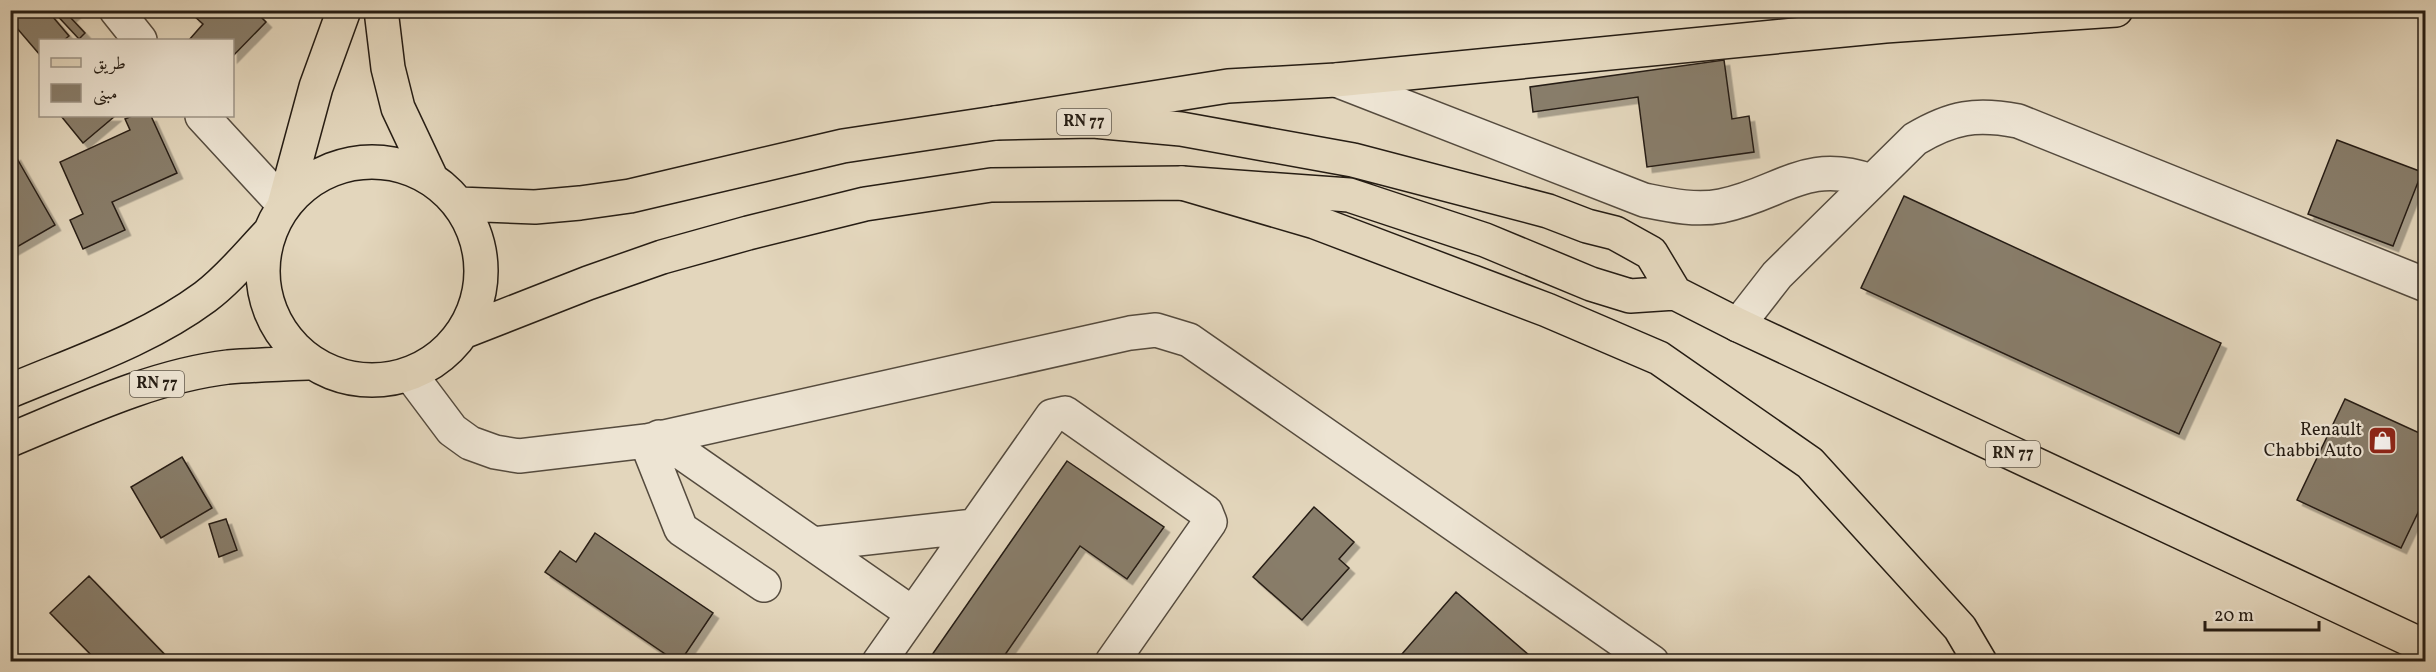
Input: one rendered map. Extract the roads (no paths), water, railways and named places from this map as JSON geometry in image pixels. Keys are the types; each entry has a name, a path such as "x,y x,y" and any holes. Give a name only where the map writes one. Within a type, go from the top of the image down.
{"main road":[{"path":"10,391 139,337 179,315 224,281 277,218 319,175 356,163 395,164 431,178 459,204 476,234 482,268 477,301 463,332 440,357 410,374 376,381 342,377 311,363 284,338 267,305 262,269 277,218 316,87 344,10"},
{"path":"381,10 388,68 398,108 431,178"},
{"path":"995,123 1228,86 1336,80 1885,26 2116,10"},
{"name":"RN 77","path":"459,204 535,207 630,196 843,146 995,123 1093,121 1181,129 1353,160 1548,211 1587,226 1615,233 1651,253 1675,293 1738,325 2426,647"},
{"path":"463,332 662,257 748,233 865,204 991,185 1182,183 1349,195 1485,240 1592,284 1630,296 1675,293"},
{"path":"1182,183 1315,222 1547,310 1659,358 1810,463 1960,628 1980,662"},
{"name":"RN 77","path":"10,440 106,401 171,379 227,368 311,363"}],"street":[{"path":"116,10 139,39"},
{"path":"1336,80 1644,200 1674,206 1699,209 1722,206 1804,175 1828,172 1854,175 1871,181"},
{"path":"1738,325 1777,275 1915,139 1939,125 1974,117 1992,116 2019,120 2426,285"},
{"path":"203,117 277,218"},
{"path":"410,374 452,430 470,443 495,452 519,456 653,439 1130,333 1156,330 1189,340 1652,662"},
{"path":"879,662 1052,416 1065,413 1206,512 1210,522 1112,662"},
{"path":"653,439 813,544 912,613"},
{"path":"653,439 681,529 764,585"},
{"path":"813,544 974,526"}],"place":[{"name":"Renault Chabbi Auto","path":"2383,440"}]}
